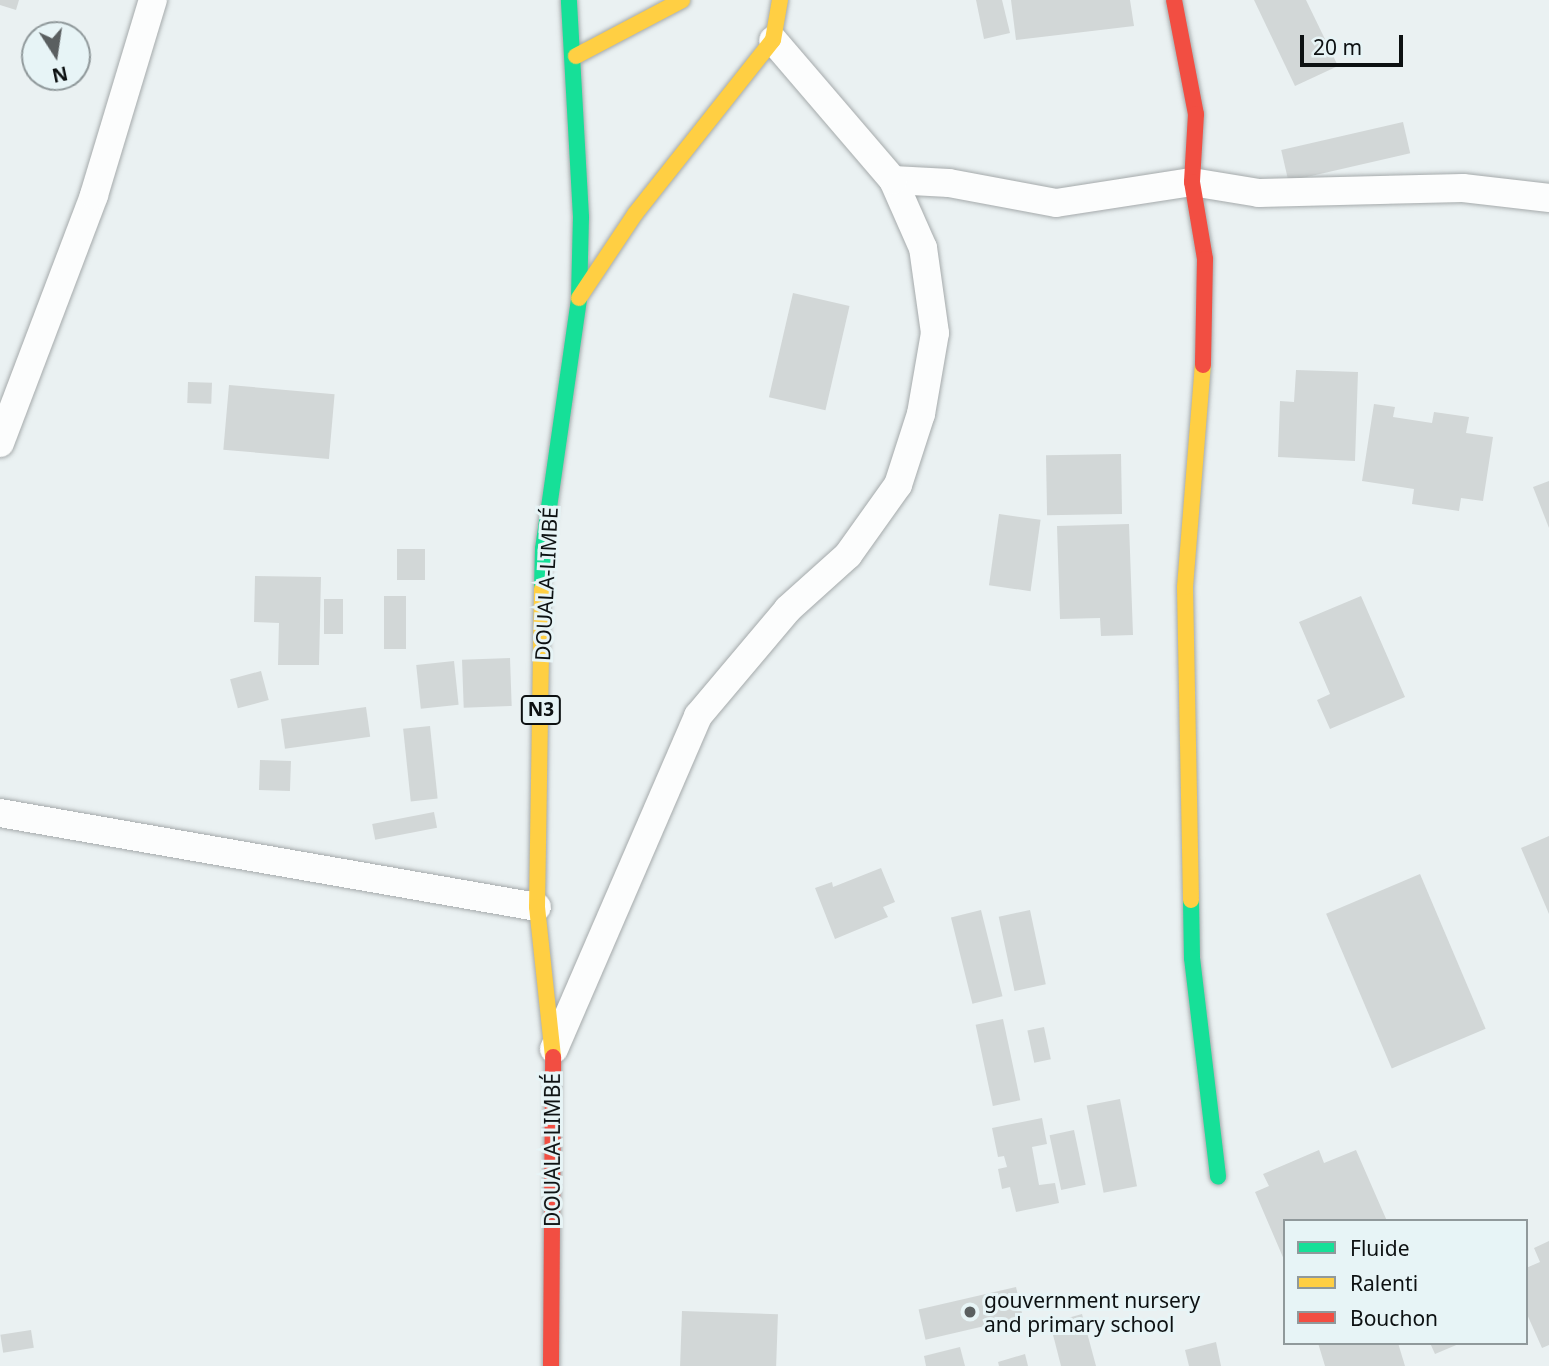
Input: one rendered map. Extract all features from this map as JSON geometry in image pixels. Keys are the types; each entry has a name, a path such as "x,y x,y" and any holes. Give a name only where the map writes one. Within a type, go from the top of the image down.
{"main road":[{"name":"DOUALA-LIMBÉ","path":"551,1366 553,1052 537,907 543,549 579,298 576,56 569,0"},
{"path":"576,56 682,0"},
{"path":"579,298 635,214 773,40 780,0"},
{"path":"1174,0 1196,114 1192,182 1205,259 1201,430 1185,587 1192,958 1218,1176"}],"street":[{"path":"0,443 94,195 153,0"},
{"path":"553,1052 698,716 788,609 848,555 898,485 921,414 935,333 923,248 893,180 773,40"},
{"path":"893,180 949,183 1056,203 1192,182 1259,193 1463,188 1549,198"},
{"path":"0,813 537,907"}],"building":[{"path":"0,0 19,0 16,10 0,5"},
{"path":"976,0 1002,0 1010,33 984,39"},
{"path":"1011,0 1130,0 1134,26 1016,40"},
{"path":"1254,0 1306,0 1338,66 1295,86"},
{"path":"1403,122 1410,153 1288,181 1281,150"},
{"path":"793,293 850,306 825,410 769,397"},
{"path":"1296,370 1358,372 1355,461 1278,457 1280,401 1294,402"},
{"path":"188,382 212,383 211,404 187,403"},
{"path":"229,385 335,394 329,459 223,450"},
{"path":"1374,404 1395,407 1393,417 1432,423 1434,412 1469,417 1466,433 1493,437 1483,501 1461,498 1459,511 1412,504 1414,489 1362,481"},
{"path":"1121,454 1122,514 1047,515 1046,455"},
{"path":"1549,481 1549,528 1533,487"},
{"path":"999,514 1041,520 1031,591 989,585"},
{"path":"1129,524 1133,635 1101,636 1100,618 1060,619 1057,526"},
{"path":"397,549 425,549 425,580 397,580"},
{"path":"255,576 321,577 319,665 278,665 279,623 254,622"},
{"path":"384,596 406,596 406,649 384,649"},
{"path":"1361,596 1405,697 1330,729 1317,700 1330,694 1299,622"},
{"path":"324,599 343,599 343,634 324,634"},
{"path":"510,658 512,706 464,708 462,660"},
{"path":"454,661 459,705 421,709 416,665"},
{"path":"261,671 269,700 238,708 230,679"},
{"path":"366,707 370,737 285,749 281,719"},
{"path":"430,726 438,799 411,801 403,729"},
{"path":"260,760 291,761 290,791 259,790"},
{"path":"434,812 437,828 375,840 372,824"},
{"path":"1549,836 1549,914 1521,848"},
{"path":"881,868 895,902 883,907 888,917 835,939 815,888 832,882 833,887"},
{"path":"1420,874 1486,1029 1392,1068 1326,914"},
{"path":"981,910 1003,996 972,1004 951,917"},
{"path":"1030,910 1046,984 1015,991 999,917"},
{"path":"1003,1019 1020,1100 993,1106 976,1025"},
{"path":"1044,1027 1051,1059 1034,1063 1027,1031"},
{"path":"1120,1099 1137,1186 1104,1193 1087,1105"},
{"path":"1042,1118 1047,1144 1032,1147 1039,1185 1055,1183 1059,1203 1016,1212 1010,1187 1002,1189 998,1169 1007,1167 1004,1156 998,1157 992,1128"},
{"path":"1074,1130 1086,1185 1061,1190 1050,1135"},
{"path":"1319,1150 1324,1163 1356,1150 1386,1219 1283,1219 1283,1257 1255,1192 1269,1186 1263,1174"},
{"path":"1549,1241 1549,1345 1542,1348 1528,1316 1528,1267 1540,1262 1534,1248"},
{"name":"gouvernment nursery and primary school","path":"1016,1287 1023,1317 926,1340 919,1309"},
{"path":"682,1311 778,1314 776,1366 680,1366"},
{"path":"1082,1314 1096,1366 1061,1366 1050,1323"},
{"path":"31,1330 34,1348 3,1353 0,1335"},
{"path":"1216,1342 1221,1366 1189,1366 1185,1350"},
{"path":"1319,1345 1399,1345 1405,1366 1325,1366"},
{"path":"1431,1345 1456,1345 1435,1354"},
{"path":"960,1347 965,1366 926,1366 924,1356"},
{"path":"1025,1354 1028,1366 999,1366 998,1362"}],"traffic: fast":[{"path":"542,589 543,549 579,298 581,217 569,0"},
{"path":"1191,900 1192,958 1218,1176"}],"traffic: slow":[{"path":"576,56 682,0"},
{"path":"579,298 635,214 773,40 780,0"},
{"path":"1191,900 1185,587 1203,365"},
{"path":"542,589 537,907 553,1057"}],"traffic: jam":[{"path":"1174,0 1196,114 1192,182 1205,259 1203,365"},
{"path":"551,1366 553,1057"}],"place":[{"name":"gouvernment nursery and primary school","path":"970,1312"}]}
